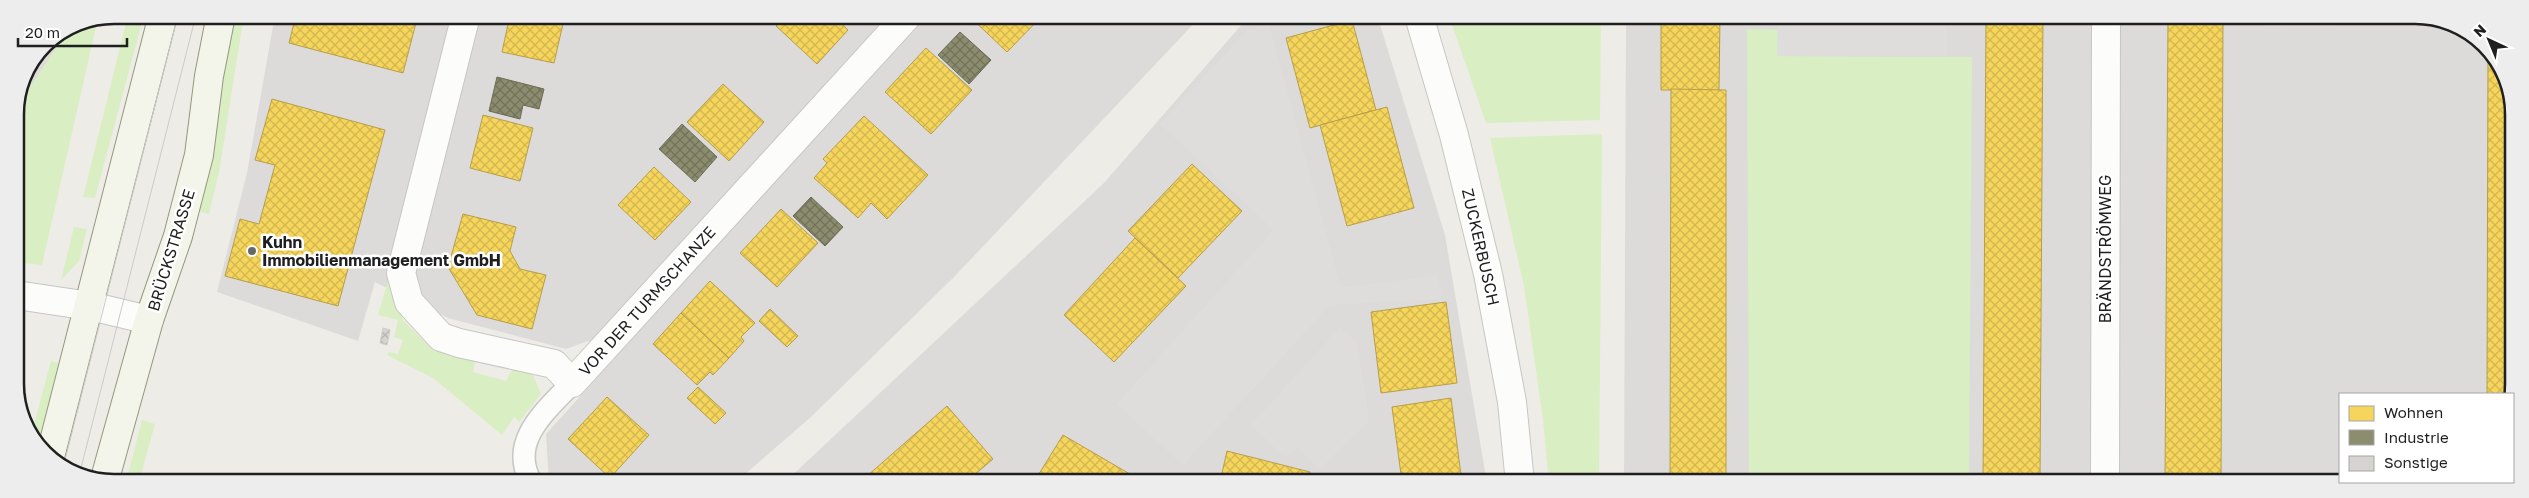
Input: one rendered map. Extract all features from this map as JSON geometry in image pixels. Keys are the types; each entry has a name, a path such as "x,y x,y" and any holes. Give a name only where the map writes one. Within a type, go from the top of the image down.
{"main road":[{"path":"52,450 161,24"},
{"name":"BRÜCKSTRASSE","path":"106,473 149,320 178,236 199,155 209,76 219,24"}],"street":[{"name":"VOR DER TURMSCHANZE","path":"464,24 400,273 409,302 440,336 459,343 554,364 572,383 900,24"},
{"name":"ZUCKERBUSCH","path":"1421,24 1454,136 1488,274 1512,402 1519,474"},
{"name":"BRÄNDSTRÖMWEG","path":"2105,474 2106,24"},
{"path":"24,296 90,306 149,320"}],"lane":[{"path":"526,474 524,470 524,448 534,424 572,383"}],"shaded area":[{"path":"273,24 1193,24 954,277 812,416 745,474 548,474 546,434 613,360 588,341 566,349 448,318 375,282 358,341 217,292 247,173"},
{"path":"1242,24 1380,24 1445,235 1485,474 794,474 1104,183"},
{"path":"1626,24 2415,24 2438,27 2464,38 2464,65 2491,65 2504,96 2504,393 2339,393 2339,474 1624,474"},
{"path":"1778,24 1947,24 1947,57 1777,56"},
{"path":"2264,24 2398,24 2264,27"},
{"path":"1269,25 1341,288 1438,275 1442,299 1330,305 1183,465 1117,404 1274,230 1160,124 1248,30"},
{"path":"90,27 25,102 25,96 31,79 46,54 59,42 74,33"},
{"path":"1340,327 1357,343 1369,421 1320,469 1297,448 1285,458 1251,425"}],"green space":[{"path":"126,24 142,24 95,198 83,197"},
{"path":"233,24 243,24 219,172 209,214 197,211 208,172"},
{"path":"1452,24 1601,24 1600,120 1486,123"},
{"path":"96,25 42,265 24,263 24,114 26,93 61,41 74,33"},
{"path":"1747,29 1778,30 1778,56 1972,57 1969,474 1749,474"},
{"path":"1602,134 1599,474 1548,474 1543,420 1524,286 1490,138"},
{"path":"74,227 87,229 79,261 61,280"},
{"path":"388,281 392,282 403,320 426,343 475,362 473,372 506,381 513,368 533,375 541,394 519,422 514,417 502,435 433,378 387,355 389,352 398,354 403,340 394,337 398,320 378,315"},
{"path":"51,361 62,364 42,439 34,425"},
{"path":"142,420 155,424 141,474 128,474"}],"building: Wohnen":[{"path":"294,24 416,24 403,73 289,43"},
{"path":"508,24 563,24 554,63 502,52"},
{"path":"778,24 842,24 848,30 817,64 776,26"},
{"path":"977,24 1034,24 1007,52"},
{"path":"1337,24 1353,24 1376,110 1310,128 1286,38"},
{"path":"1661,24 1720,24 1719,90 1661,90"},
{"path":"1986,24 2043,24 2040,474 1983,474"},
{"path":"2168,24 2223,24 2221,474 2165,474"},
{"path":"926,48 972,90 931,134 885,92"},
{"path":"2488,65 2491,65 2496,74 2504,96 2505,114 2504,393 2487,393"},
{"path":"723,84 764,122 729,161 687,122"},
{"path":"1671,89 1726,90 1726,474 1670,474"},
{"path":"272,99 385,130 338,306 225,276 240,219 259,224 275,165 255,160"},
{"path":"1387,107 1414,208 1347,226 1320,125"},
{"path":"483,115 533,128 520,181 470,168"},
{"path":"864,116 928,175 887,219 871,203 858,218 814,178 827,163 823,159"},
{"path":"1192,164 1242,211 1178,278 1128,231"},
{"path":"654,167 691,202 655,240 618,205"},
{"path":"781,209 818,243 777,287 740,253"},
{"path":"463,214 516,227 510,251 520,269 546,275 532,329 477,315 448,267"},
{"path":"1135,238 1186,286 1114,362 1064,315"},
{"path":"710,281 755,323 741,337 744,341 729,358 681,313"},
{"path":"1446,302 1457,383 1381,393 1371,312"},
{"path":"770,309 798,336 787,347 759,321"},
{"path":"681,313 729,358 713,375 710,372 697,385 653,344"},
{"path":"698,387 726,413 715,424 687,398"},
{"path":"607,397 649,435 614,474 606,474 568,439"},
{"path":"1451,398 1461,474 1401,474 1392,407"},
{"path":"947,406 993,459 975,474 869,474"},
{"path":"1063,435 1130,474 1039,474"},
{"path":"1227,451 1310,472 1309,474 1222,474"}],"building: Industrie":[{"path":"960,32 991,60 969,84 938,55"},
{"path":"497,77 544,89 539,109 523,105 520,119 489,111"},
{"path":"682,124 717,157 695,182 659,149"},
{"path":"811,197 843,227 825,246 793,216"}],"building: Sonstige":[{"path":"383,328 390,330 387,345 380,343"}],"tram line":[{"path":"65,460 176,24"},
{"path":"81,468 194,24"}],"place":[{"name":"Kuhn Immobilienmanagement GmbH","path":"252,251"}]}
